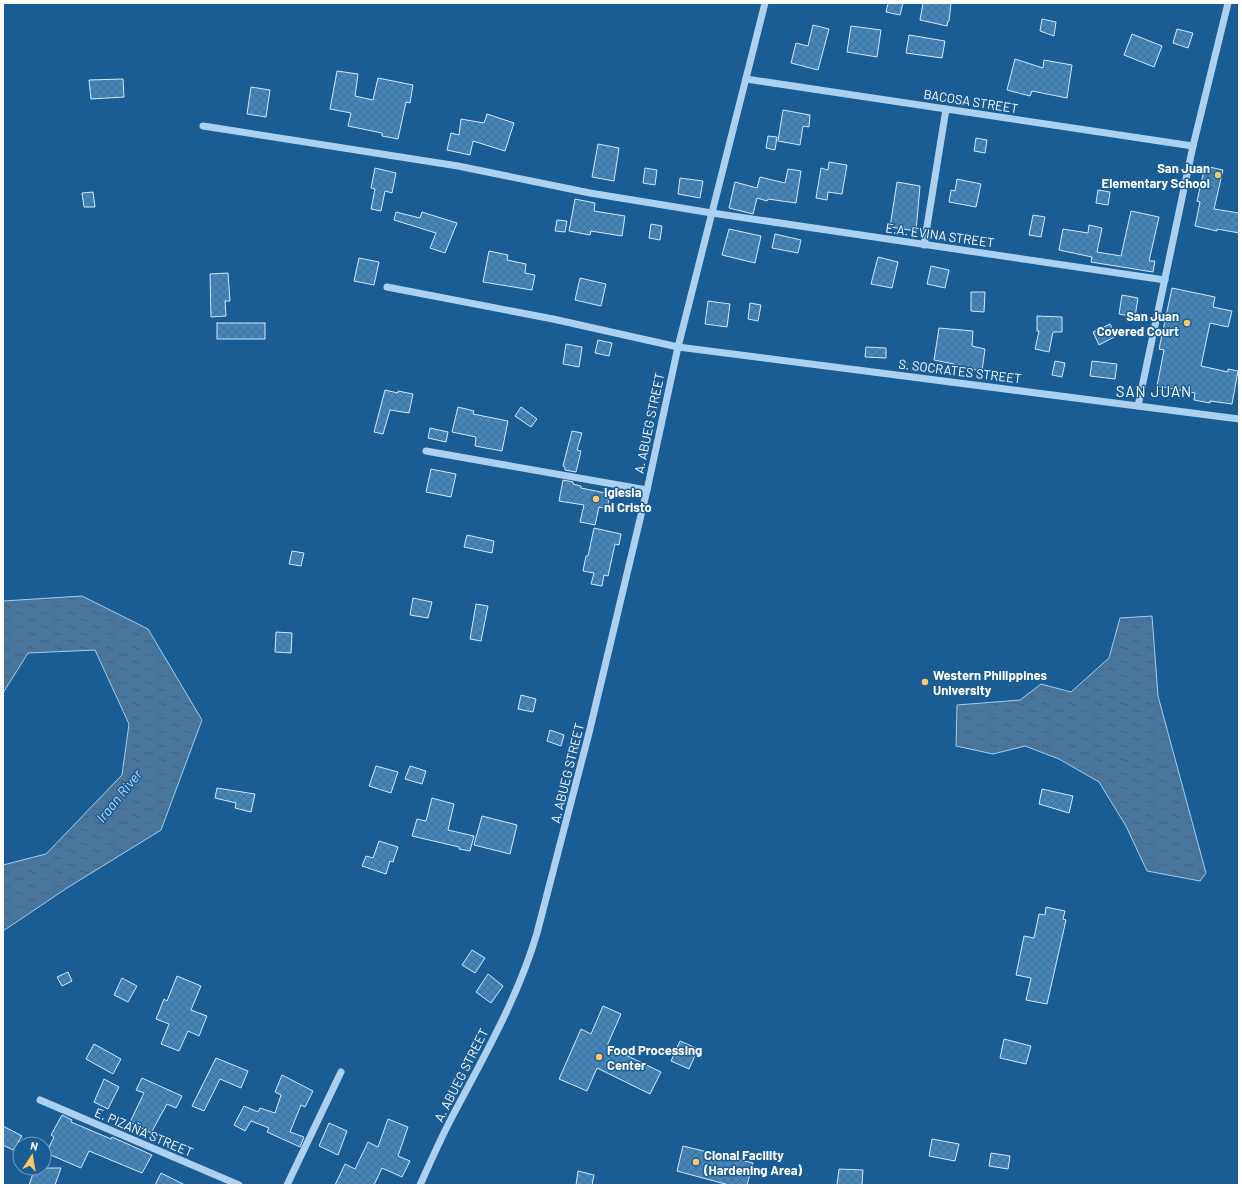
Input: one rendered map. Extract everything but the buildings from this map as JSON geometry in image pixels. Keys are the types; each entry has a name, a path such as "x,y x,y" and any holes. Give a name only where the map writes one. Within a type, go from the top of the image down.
{"street":[{"name":"A. ABUEG STREET","path":"420,1185 450,1120 506,1014 533,948 552,884 647,490 678,347 764,3"},
{"path":"1138,406 1192,146 1228,3"},
{"name":"BACOSA STREET","path":"746,79 1192,146"},
{"path":"924,245 946,109"},
{"name":"E.A. EVINA STREET","path":"203,126 450,165 590,193 712,213 1165,280"},
{"name":"S. SOCRATES STREET","path":"387,287 552,319 678,347 1239,419"},
{"path":"426,451 647,490"},
{"path":"287,1185 340,1072"},
{"name":"E. PIZAÑA STREET","path":"40,1100 239,1185"}],"water":[{"name":"Iraan River","path":"82,596 148,629 202,720 161,830 67,888 3,931 3,865 46,854 122,775 129,724 95,650 28,653 3,693 3,601"},
{"path":"1152,616 1158,696 1206,873 1200,881 1147,871 1126,826 1099,782 1059,759 1025,746 993,754 956,746 957,705 1020,700 1041,684 1071,692 1109,658 1120,618"}],"place":[{"name":"San Juan Elementary School","path":"1218,175"},
{"name":"San Juan Covered Court","path":"1187,323"},
{"name":"Iglesia ni Cristo","path":"596,499"},
{"name":"Western Philippines University","path":"925,682"},
{"name":"Food Processing Center","path":"599,1057"},
{"name":"Clonal Facility (Hardening Area)","path":"696,1162"}],"district":[{"name":"SAN JUAN","path":"1154,392"}]}
